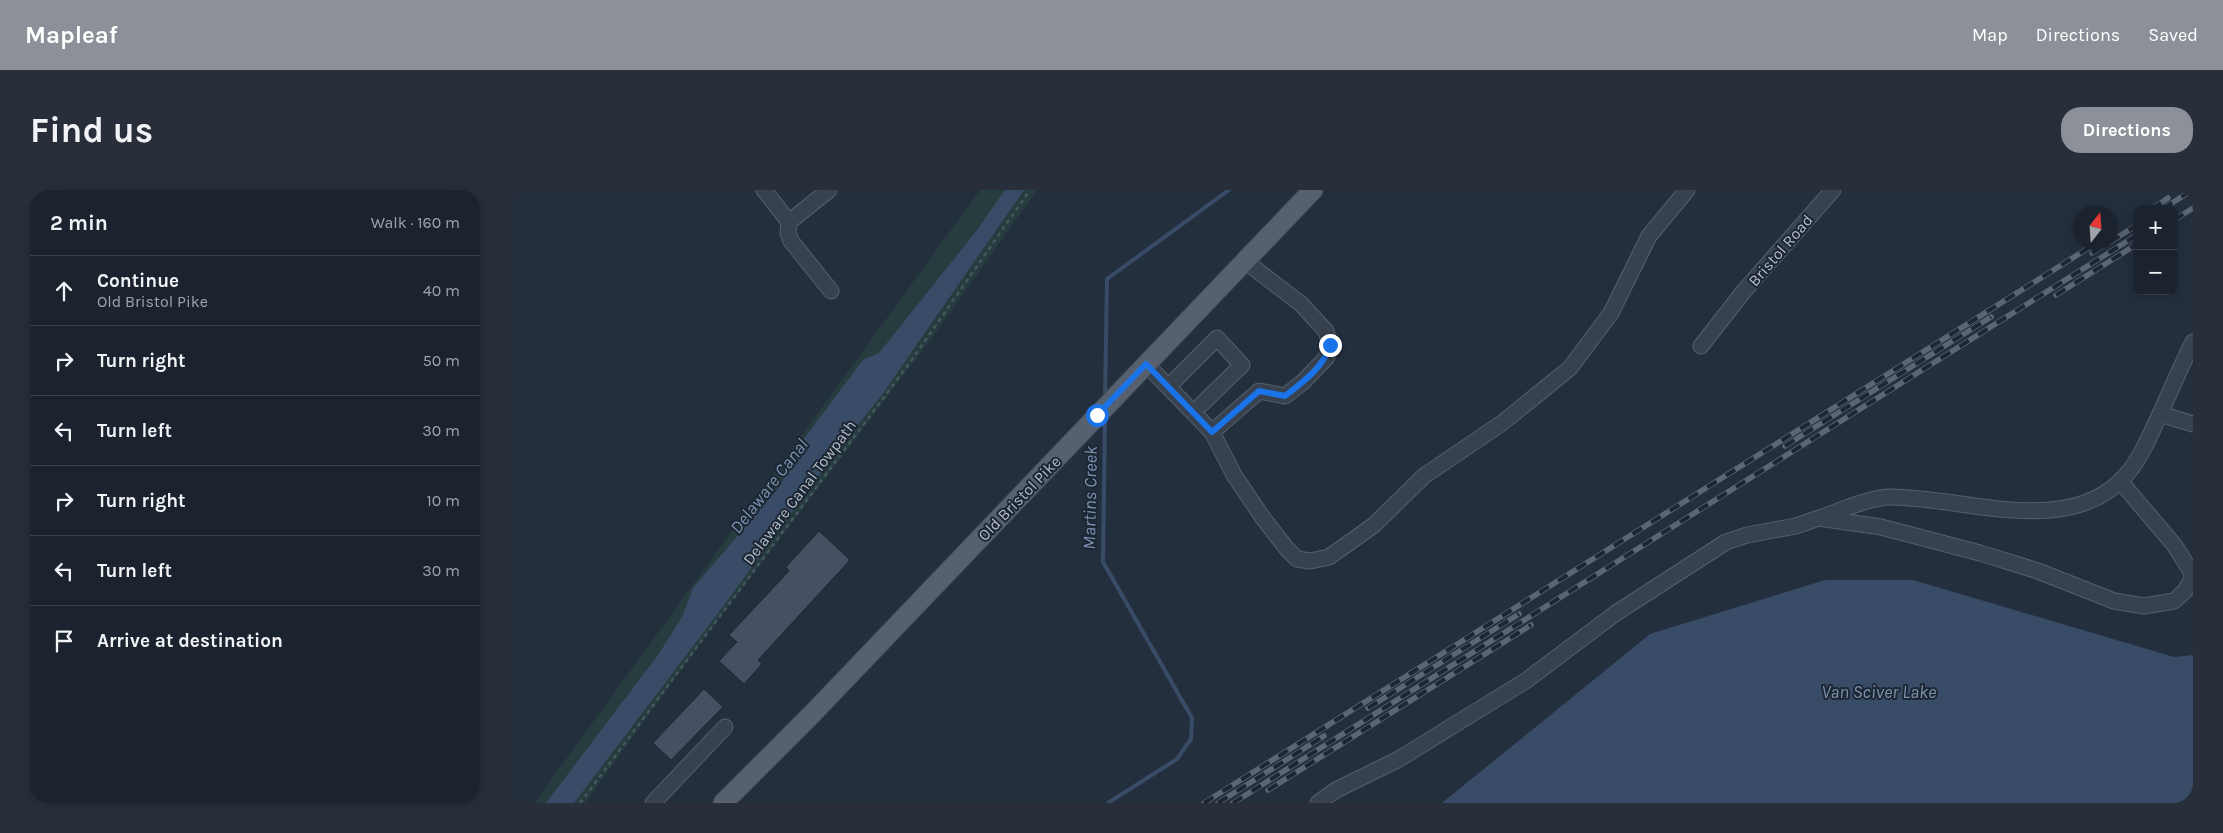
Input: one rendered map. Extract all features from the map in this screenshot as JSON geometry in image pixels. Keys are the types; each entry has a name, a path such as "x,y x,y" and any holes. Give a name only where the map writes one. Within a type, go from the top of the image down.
{"main road":[{"name":"Old Bristol Pike","path":"722,803 814,712 1313,190"}],"street":[{"path":"764,190 789,222 788,233 791,241 832,291"},
{"path":"789,222 829,190"},
{"path":"1146,364 1212,432 1234,475 1287,549 1297,559 1310,561 1329,557 1374,526 1424,476 1502,423 1570,368 1611,313 1649,236 1687,190"},
{"name":"Bristol Road","path":"1701,346 1826,192"},
{"path":"1212,432 1259,391 1285,396 1303,382 1327,357 1330,345 1326,331 1300,304 1245,261"},
{"path":"1169,386 1217,338 1242,365 1202,404"},
{"path":"1318,803 1342,787 1399,759 1527,680 1616,613 1726,542 1747,534 1796,526 1889,497 2015,510 2053,509 2082,504 2102,494 2120,480 2138,460 2193,342"},
{"path":"2160,414 2193,424"},
{"path":"1819,518 1881,527 1980,553 2038,570 2127,604 2144,606 2174,602 2185,591 2193,576 2175,546 2120,480"},
{"path":"654,803 725,727"}],"path":[{"name":"Delaware Canal Towpath","path":"580,803 911,361 1030,190"}],"green space":[{"path":"980,190 1037,190 935,334 711,629 585,803 534,803"}],"water":[{"path":"1005,190 1024,190 879,399 846,439 716,616 574,803 546,803 658,655 682,617 693,588 780,486 803,440 863,360 879,353 977,230"},
{"name":"Van Sciver Lake","path":"1825,580 1913,580 2174,657 2193,655 2193,803 1442,803 1650,634"}],"building":[{"path":"819,531 850,560 758,660 762,664 744,684 719,661 737,642 729,635 789,571 786,567"},
{"path":"704,689 723,707 671,760 653,743"}],"waterway":[{"name":"Martins Creek","path":"1105,398 1107,279 1229,190"},
{"name":"Martins Creek","path":"1105,418 1103,562 1192,718 1191,739 1177,759 1108,803"}],"railway":[{"path":"2169,205 2192,190"},
{"path":"2158,205 2168,198"},
{"path":"2178,217 2193,208"},
{"path":"2118,237 2133,228"},
{"path":"1233,803 2133,238"},
{"path":"2056,295 2133,247"},
{"path":"1204,803 2085,250"},
{"path":"2092,253 2097,250"},
{"path":"1785,446 1991,317"},
{"path":"1368,708 1519,614"},
{"path":"1268,790 1531,625"},
{"path":"1218,803 1324,736"}],"route":[{"path":"1097,415 1146,364 1212,432 1259,391 1285,396 1303,382 1327,357 1330,345"}],"water label":[{"name":"Delaware Canal","path":"769,486"}]}
